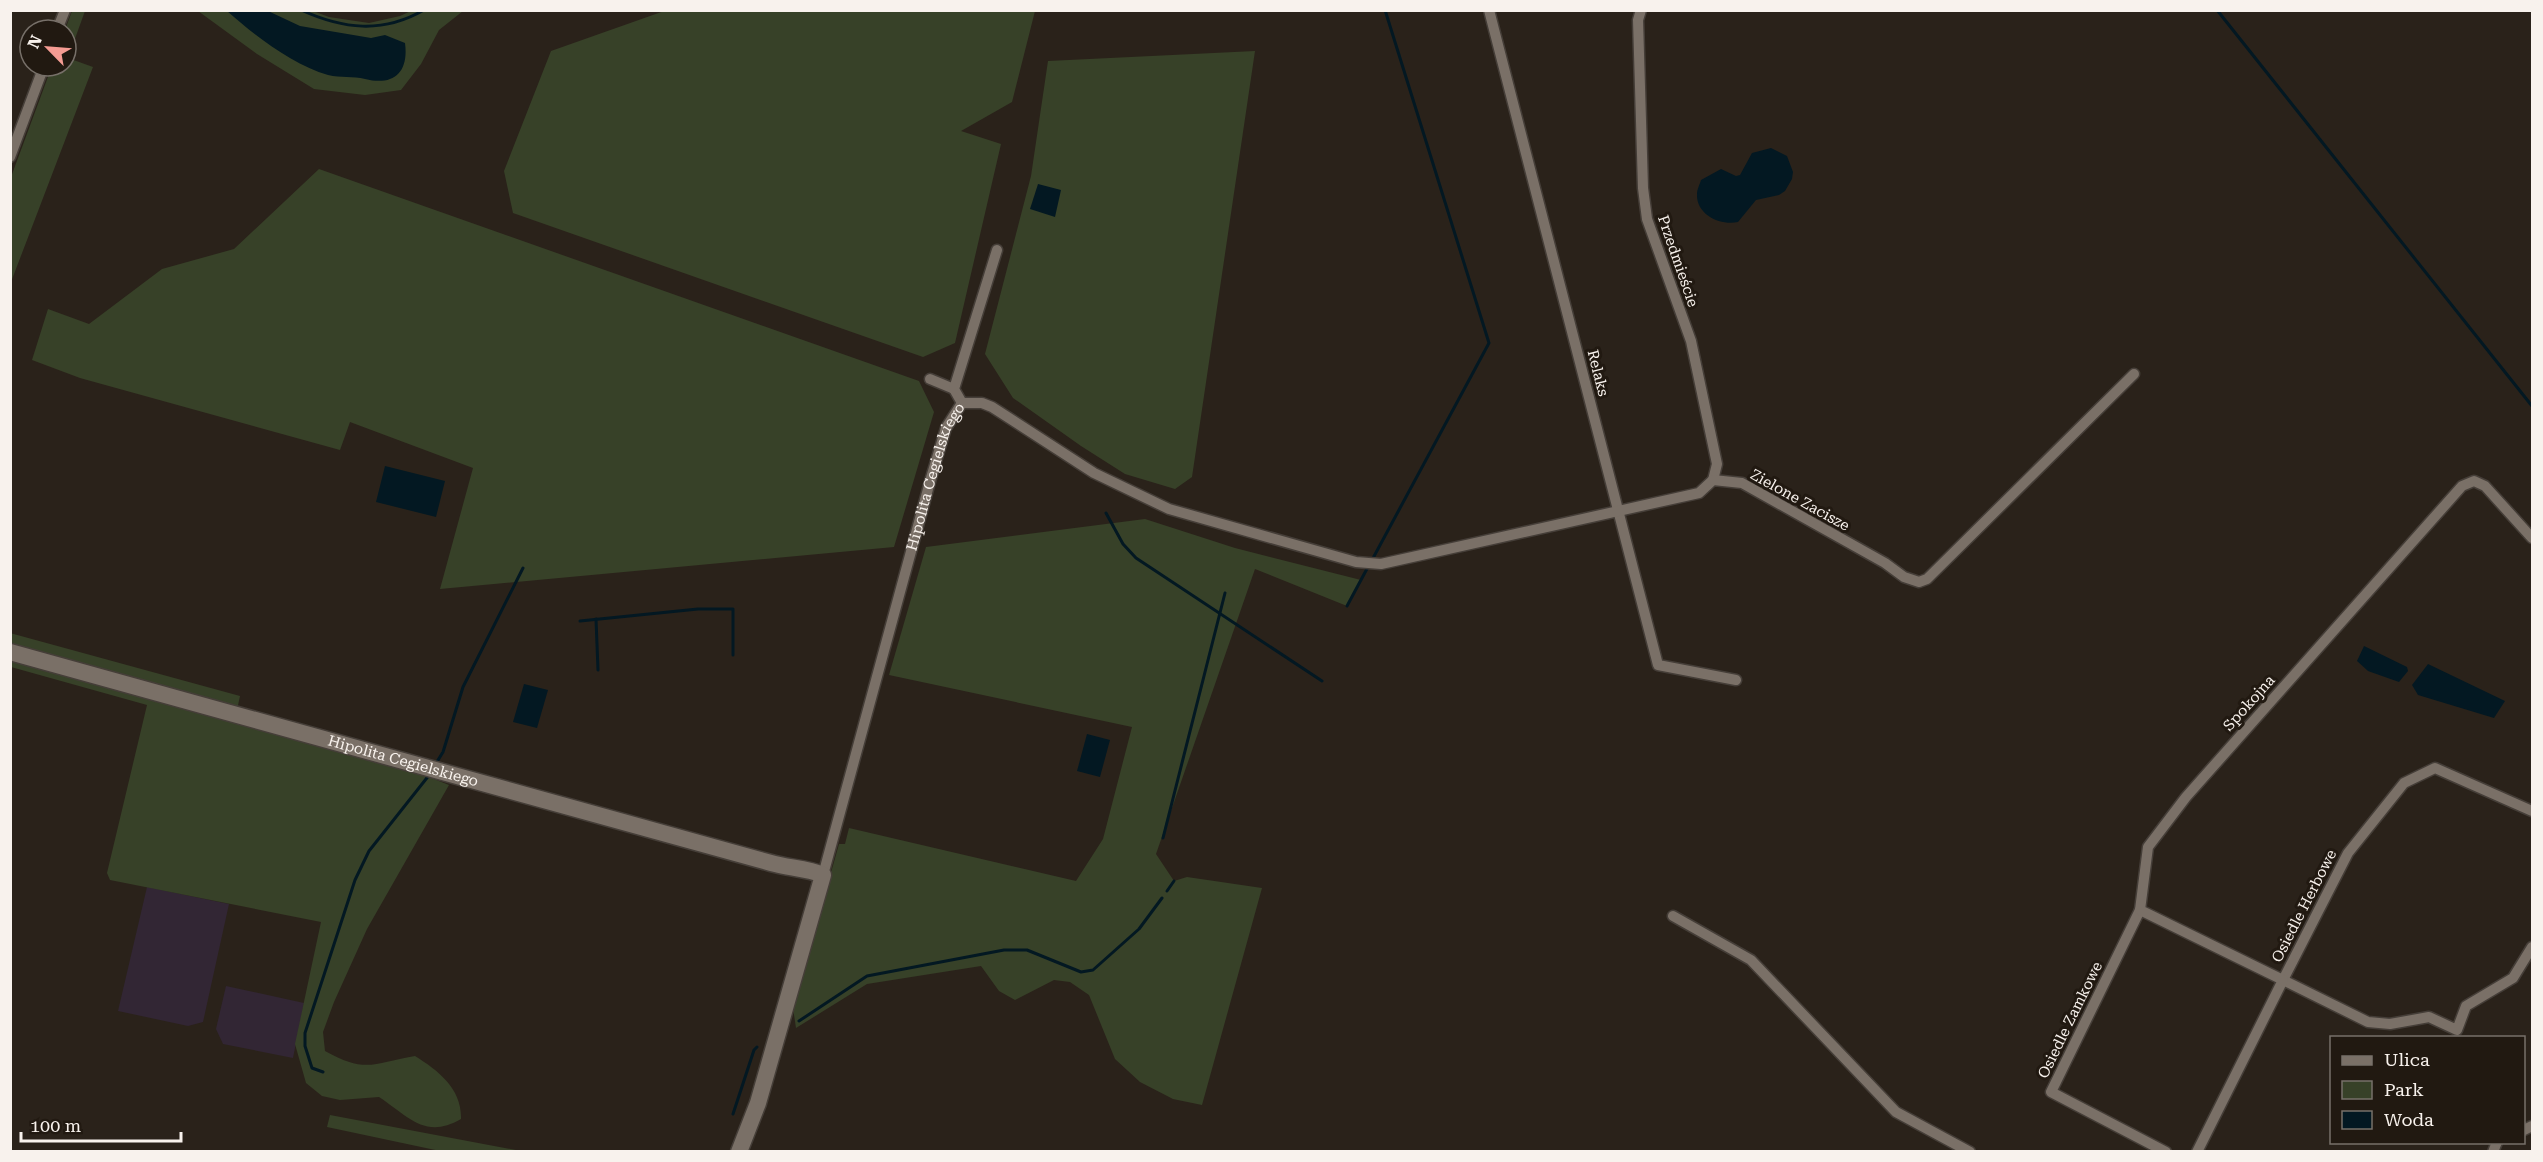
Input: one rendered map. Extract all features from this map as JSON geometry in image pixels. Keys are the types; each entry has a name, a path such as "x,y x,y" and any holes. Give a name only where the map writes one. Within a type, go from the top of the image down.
{"street":[{"name":"Relaks","path":"1489,10 1658,665 1736,680"},
{"name":"Przedmieście","path":"1641,10 1638,20 1642,164 1647,219 1691,341 1717,464 1713,480"},
{"path":"10,158 40,78"},
{"path":"954,389 996,250"},
{"name":"Zielone Zacisze","path":"1713,480 1742,483 1886,563 1904,578 1919,582 1927,579 2134,374"},
{"path":"930,379 954,389 962,403"},
{"name":"Hipolita Cegielskiego","path":"740,1152 759,1103 931,478 946,428 962,403 982,403 992,407 1094,473 1169,509 1242,532 1370,564 1381,564 1618,511"},
{"path":"1618,511 1699,493 1713,480"},
{"name":"Spokojna","path":"2140,910 2148,846 2186,797 2462,486 2474,482 2485,486 2532,538"},
{"name":"Hipolita Cegielskiego","path":"10,652 823,875"},
{"name":"Osiedle Herbowe","path":"2532,811 2435,768 2404,783 2348,853 2283,980 2368,1022 2390,1024 2429,1017 2458,1034 2466,1006 2513,978 2532,947"},
{"path":"795,869 816,898"},
{"path":"2140,910 2283,980 2197,1152"},
{"name":"Osiedle Zamkowe","path":"2140,910 2051,1092 2166,1152"},
{"path":"1674,916 1752,960 1896,1112 1970,1152"}],"shaded area":[{"path":"147,887 229,904 203,1022 188,1026 118,1011"},
{"path":"226,986 304,1003 293,1058 223,1044 216,1029"}],"green space":[{"path":"667,10 1035,11 1012,102 961,131 1001,144 955,343 923,357 513,213 504,171 551,51"},
{"path":"72,11 85,11 78,30 78,18 69,18"},
{"path":"198,11 313,11 329,17 369,23 411,11 463,11 439,30 421,64 401,90 365,95 314,89 257,54"},
{"path":"1255,51 1192,477 1175,489 1125,474 1013,398 985,354 1031,176 1048,61"},
{"path":"78,62 93,67 11,282 11,177 48,78 78,78"},
{"path":"319,169 919,381 934,412 894,547 440,589 473,468 350,422 340,450 80,378 32,360 48,309 89,324 162,269 234,249"},
{"path":"1145,519 1235,548 1361,580 1347,606 1255,569 1156,854 1174,881 1187,877 1262,888 1202,1105 1173,1099 1140,1082 1115,1059 1089,995 1070,982 1054,980 1015,1000 999,991 981,966 867,984 796,1028 793,1008 839,844 845,844 849,828 1076,881 1103,839 1132,727 889,675 926,547"},
{"path":"10,633 240,696 237,710 11,647"},
{"path":"10,658 431,773 429,777 449,785 367,929 323,1032 325,1051 361,1065 379,1064 415,1056 440,1075 453,1090 458,1099 461,1119 448,1125 427,1126 408,1118 379,1097 340,1100 322,1096 306,1083 295,1044 321,922 110,880 107,873 147,705 11,667"},
{"path":"330,1115 521,1151 440,1151 327,1127"}],"water":[{"path":"227,11 268,11 300,26 371,38 385,35 405,43 404,62 397,75 384,81 328,75 288,57 249,30"},
{"path":"1771,148 1787,156 1793,172 1785,191 1779,195 1756,200 1738,222 1724,222 1705,213 1698,201 1697,192 1701,180 1721,169 1736,176 1740,175 1752,153"},
{"path":"1038,184 1061,190 1055,217 1030,209"},
{"path":"385,466 445,481 436,517 376,502"},
{"path":"2364,646 2407,667 2408,671 2399,682 2368,671 2357,661"},
{"path":"2428,664 2505,701 2494,718 2418,695 2412,685"},
{"path":"524,684 548,690 537,728 513,722"},
{"path":"1087,734 1110,740 1100,777 1077,771"}],"waterway":[{"path":"301,10 347,25 362,26 393,23 424,10"},
{"path":"1372,560 1489,343 1385,10"},
{"path":"2217,10 2532,406"},
{"path":"1106,513 1123,544 1136,558 1322,681"},
{"path":"1347,606 1369,565"},
{"path":"435,765 443,752 463,687 523,568"},
{"path":"1163,838 1225,593"},
{"path":"580,621 698,609 733,609 733,655"},
{"path":"596,619 598,670"},
{"path":"323,1072 312,1068 305,1046 305,1033 355,880 369,851 430,774"},
{"path":"1167,891 1174,881"},
{"path":"799,1021 867,976 1004,950 1027,950 1081,972 1093,970 1139,929 1162,898"},
{"path":"733,1114 754,1050 757,1047"}]}
